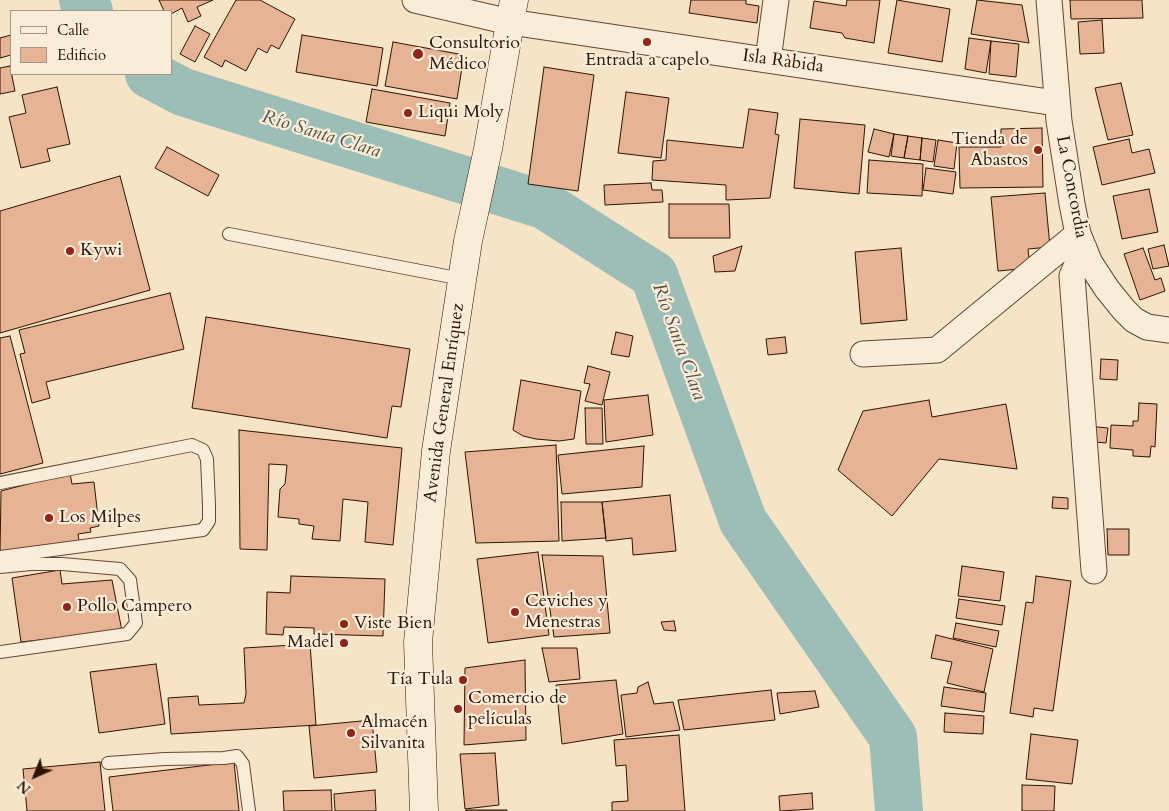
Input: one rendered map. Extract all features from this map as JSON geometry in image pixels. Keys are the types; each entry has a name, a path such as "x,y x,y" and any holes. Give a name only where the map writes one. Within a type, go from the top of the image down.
{"main road":[{"name":"Avenida General Enríquez","path":"424,811 418,642 436,451 468,241 488,149 512,11"}],"street":[{"name":"Isla Ràbida","path":"415,0 512,11 768,60 1056,103"},
{"path":"768,60 776,0"},
{"name":"La Concordia","path":"1049,0 1056,103 1072,204 1081,241 1090,263 1107,289 1134,320 1146,327 1169,330"},
{"path":"863,354 937,350 1081,241"},
{"path":"1081,241 1072,276 1094,571"}],"lane":[{"path":"230,234 462,279"},
{"path":"0,483 192,444 203,450 208,459 209,521 202,530 0,557"},
{"path":"0,567 62,564 120,569 130,580 136,623 127,634 0,652"},
{"path":"108,763 237,756 243,764 249,811"}],"building":[{"path":"159,0 213,0 197,7 201,16 188,22 182,8 172,13 172,10 164,10"},
{"path":"236,0 260,0 295,19 279,49 271,45 267,53 258,48 246,71 225,60 222,67 204,57"},
{"path":"691,0 746,0 746,4 759,6 757,23 689,13"},
{"path":"847,0 880,0 874,43 845,38 842,33 810,28 814,1 846,6"},
{"path":"897,0 950,9 942,62 888,53"},
{"path":"977,0 1022,5 1029,43 971,34"},
{"path":"1070,0 1142,0 1143,18 1071,19"},
{"path":"1102,20 1104,53 1080,54 1078,22"},
{"path":"195,26 210,34 195,62 180,54"},
{"path":"10,35 10,55 0,58 0,38"},
{"path":"302,35 383,48 377,86 296,72"},
{"path":"969,38 991,41 986,73 965,69"},
{"path":"991,41 1019,44 1016,77 989,74"},
{"path":"393,42 464,55 457,99 385,86"},
{"path":"10,66 10,75 12,75 15,91 0,94 0,68"},
{"path":"544,67 594,75 578,191 528,184"},
{"path":"1121,83 1133,135 1108,140 1095,88"},
{"path":"57,87 70,144 47,149 50,161 21,168 9,117 26,113 22,95"},
{"name":"Liqui Moly","path":"372,89 450,103 445,136 366,122"},
{"path":"626,92 669,98 661,158 618,153"},
{"path":"749,109 778,113 775,134 779,135 770,198 726,200 726,185 652,180 653,161 666,160 667,140 743,148"},
{"path":"800,119 865,125 859,194 794,188"},
{"path":"1042,128 1043,187 960,188 959,147 1001,147 1001,129"},
{"path":"874,129 894,134 889,157 868,152"},
{"path":"894,134 908,136 904,158 891,156"},
{"path":"908,136 922,138 920,160 904,158"},
{"path":"922,138 936,140 933,162 920,160"},
{"path":"1129,139 1132,153 1149,149 1155,173 1102,185 1093,147"},
{"path":"938,140 957,143 954,169 934,166"},
{"path":"167,147 219,175 208,196 155,168"},
{"path":"869,160 923,164 922,196 867,193"},
{"path":"926,168 956,172 953,194 923,190"},
{"name":"Kywi","path":"120,176 150,290 0,333 0,211"},
{"path":"651,183 652,190 662,190 663,202 605,205 604,185"},
{"path":"1149,189 1158,232 1122,239 1113,196"},
{"path":"1045,193 1050,247 1028,249 1030,268 998,271 991,197"},
{"path":"669,204 729,204 730,238 669,238"},
{"path":"1164,245 1169,266 1153,269 1148,249"},
{"path":"742,246 735,271 715,272 713,256"},
{"path":"901,248 907,320 861,324 855,252"},
{"path":"1143,248 1155,280 1161,278 1165,291 1140,300 1124,254"},
{"path":"170,293 184,349 46,382 50,398 32,403 20,354 25,353 19,330"},
{"path":"206,317 410,349 401,407 392,406 387,438 192,408"},
{"path":"616,332 633,336 629,357 611,354"},
{"path":"10,336 43,463 0,474 0,338"},
{"path":"785,337 787,353 768,355 766,339"},
{"path":"1101,359 1118,360 1117,380 1100,379"},
{"path":"588,366 610,372 602,405 585,401 590,384 584,383"},
{"path":"521,380 581,391 574,439 559,441 536,439 523,436 513,430"},
{"path":"648,395 653,435 606,442 604,400"},
{"path":"929,400 932,417 1006,404 1017,469 939,459 892,516 838,470 863,411"},
{"path":"1139,403 1157,404 1155,447 1151,446 1150,457 1133,456 1133,450 1110,448 1111,425 1133,426 1133,421 1138,421"},
{"path":"585,408 602,408 603,444 586,444"},
{"path":"1087,426 1108,428 1106,443 1085,441"},
{"path":"239,430 402,448 393,545 365,542 368,502 343,499 340,541 312,539 314,526 299,524 299,519 278,517 280,489 285,484 287,465 269,464 267,550 240,549"},
{"path":"556,445 559,541 476,543 465,452"},
{"path":"644,446 642,487 562,494 558,455"},
{"name":"Los Milpes","path":"70,473 72,484 94,482 99,526 90,528 91,532 78,534 79,541 0,553 1,491"},
{"path":"670,495 676,551 633,555 632,538 606,541 602,502"},
{"path":"1053,497 1068,498 1068,509 1052,508"},
{"path":"561,502 602,502 606,538 562,541"},
{"path":"1107,529 1129,529 1129,555 1108,555"},
{"name":"Ceviches y Menestras","path":"538,552 549,635 488,643 477,559"},
{"path":"542,555 603,556 610,633 554,637"},
{"path":"962,566 1004,572 1000,601 958,596"},
{"name":"Pollo Campero","path":"60,570 62,584 112,580 122,631 21,642 12,578"},
{"path":"291,576 385,579 383,636 314,634 314,628 284,627 283,635 266,634 267,592 290,593"},
{"path":"1036,576 1071,581 1053,711 1034,708 1033,717 1010,713 1026,602 1033,603"},
{"path":"959,599 1005,606 1002,625 956,618"},
{"path":"674,621 676,631 664,630 661,622"},
{"path":"956,623 999,631 996,647 953,638"},
{"path":"936,635 993,649 984,692 947,683 952,662 931,658"},
{"path":"310,644 316,725 171,734 168,698 198,696 199,705 244,703 246,694 244,648"},
{"path":"542,648 577,648 580,679 549,682"},
{"path":"525,660 526,740 464,745 465,668"},
{"path":"156,664 165,724 99,733 90,672"},
{"path":"616,680 623,734 562,744 556,685"},
{"path":"648,682 654,704 673,702 680,730 626,737 621,695 637,693 638,687"},
{"path":"944,687 986,693 984,712 941,706"},
{"path":"771,690 775,720 684,730 678,700"},
{"path":"815,691 819,707 780,714 777,693"},
{"path":"945,713 984,716 983,734 944,732"},
{"path":"372,720 377,772 314,778 309,726"},
{"path":"1031,734 1078,740 1072,784 1026,779"},
{"path":"679,735 685,811 612,811 612,802 628,801 626,765 616,766 614,740"},
{"path":"495,753 499,805 465,809 460,754"},
{"path":"100,762 105,811 27,811 23,769"},
{"path":"234,762 239,811 113,811 109,777"},
{"path":"1022,785 1055,786 1054,811 1022,811"},
{"path":"331,790 332,811 284,811 283,791"},
{"path":"375,790 376,811 335,811 334,794"},
{"path":"812,793 813,809 780,811 779,796"},
{"path":"507,810 507,811 466,811"}],"waterway":[{"name":"Río Santa Clara","path":"83,0 88,10"},
{"name":"Río Santa Clara","path":"151,75 183,92 544,205 654,275 743,521 893,737 899,811"}],"place":[{"name":"Entrada a capelo","path":"647,42"},
{"name":"Consultorio Médico","path":"418,54"},
{"name":"Liqui Moly","path":"408,113"},
{"name":"Tienda de Abastos","path":"1038,150"},
{"name":"Kywi","path":"70,251"},
{"name":"Los Milpes","path":"49,518"},
{"name":"Pollo Campero","path":"67,607"},
{"name":"Ceviches y Menestras","path":"515,612"},
{"name":"Viste Bien","path":"344,624"},
{"name":"Madel","path":"344,643"},
{"name":"Tía Tula","path":"463,680"},
{"name":"Comercio de películas","path":"458,709"},
{"name":"Almacén Silvanita","path":"351,733"}]}
